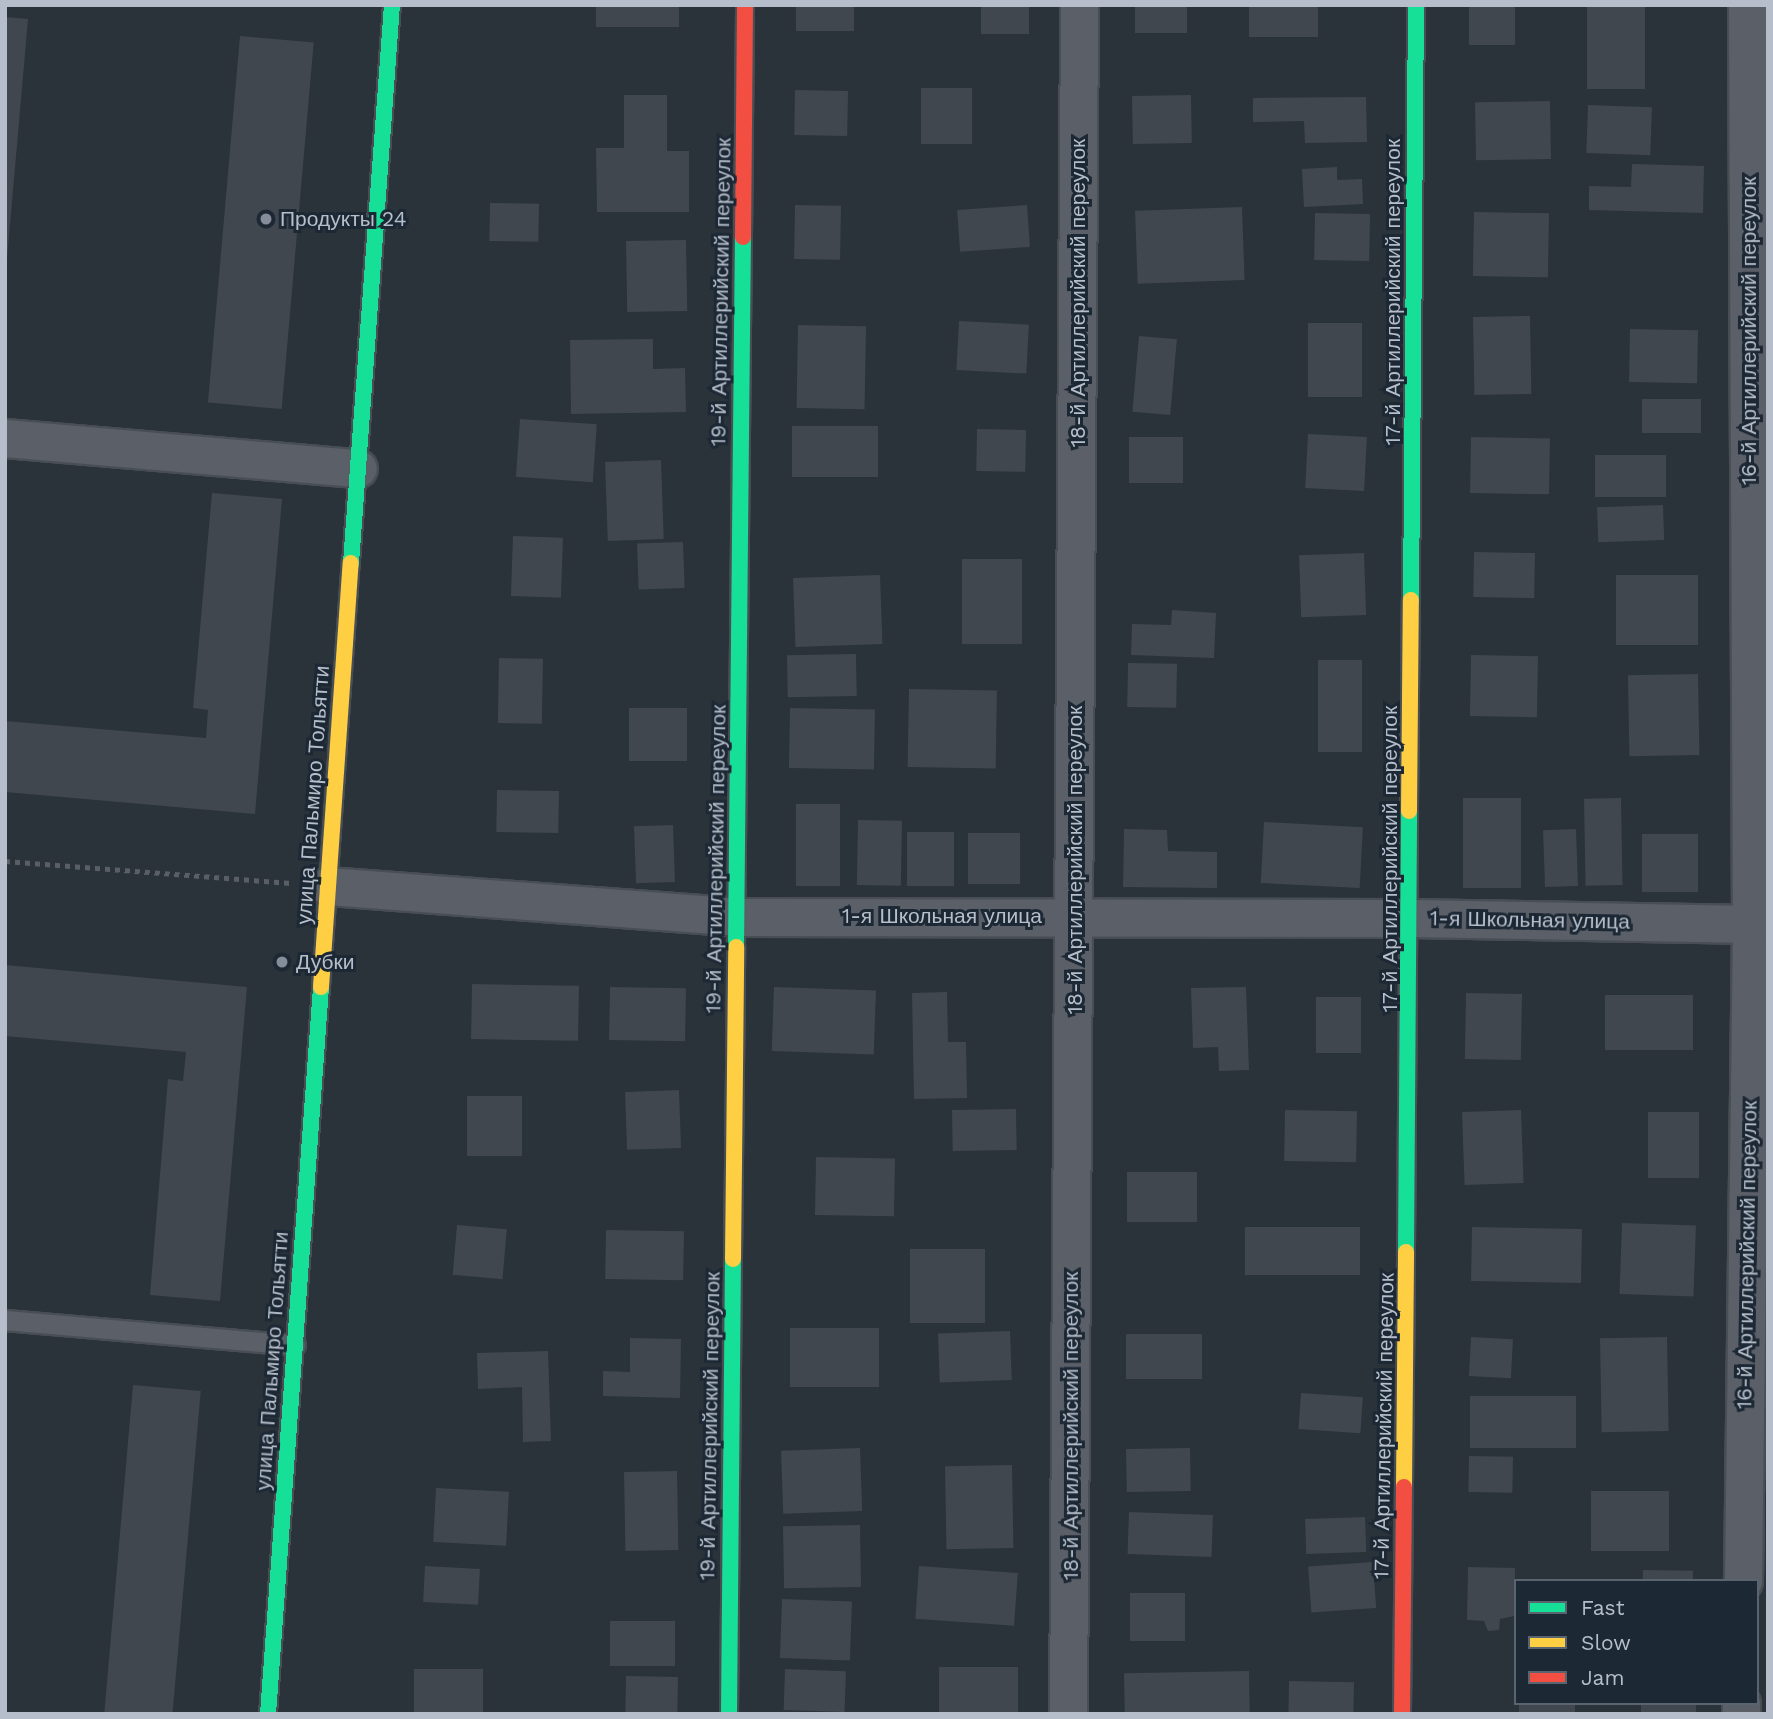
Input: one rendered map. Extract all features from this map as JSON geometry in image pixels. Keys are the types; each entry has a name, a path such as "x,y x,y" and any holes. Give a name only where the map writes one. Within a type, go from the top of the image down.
{"street":[{"name":"улица Пальмиро Тольятти","path":"268,1714 392,5"},
{"name":"19-й Артиллерийский переулок","path":"729,1714 745,5"},
{"name":"18-й Артиллерийский переулок","path":"1068,1714 1079,5"},
{"name":"17-й Артиллерийский переулок","path":"1402,1714 1416,5"},
{"name":"16-й Артиллерийский переулок","path":"1743,1579 1760,924 1747,5"},
{"path":"5,438 358,468"},
{"name":"1-я Школьная улица","path":"328,886 736,917 1410,918 1760,924"}],"lane":[{"path":"5,1320 295,1345"}],"path":[{"path":"5,861 328,886"}],"building":[{"path":"596,5 679,5 679,27 596,27"},
{"path":"796,5 854,5 854,31 796,31"},
{"path":"981,5 1029,5 1029,34 981,34"},
{"path":"1135,5 1187,5 1187,33 1135,33"},
{"path":"1249,5 1318,5 1318,37 1249,37"},
{"path":"1469,5 1515,5 1515,45 1469,45"},
{"path":"1587,5 1645,5 1645,89 1587,89"},
{"path":"5,17 28,19 7,259 5,259"},
{"path":"240,36 314,42 282,409 208,403"},
{"path":"921,88 972,88 972,144 921,144"},
{"path":"795,90 848,91 847,136 794,135"},
{"path":"624,95 667,95 667,151 689,151 689,212 597,212 596,148 624,148"},
{"path":"1191,95 1192,143 1133,144 1132,96"},
{"path":"1366,97 1367,142 1305,143 1304,121 1253,122 1253,98"},
{"path":"1550,101 1551,159 1476,160 1475,102"},
{"path":"1588,105 1652,107 1650,155 1586,153"},
{"path":"1632,164 1704,166 1703,213 1589,210 1589,186 1631,187"},
{"path":"1337,167 1337,180 1362,179 1363,204 1304,207 1302,169"},
{"path":"490,203 539,204 538,242 489,241"},
{"path":"795,205 841,206 840,260 794,259"},
{"path":"1027,205 1030,247 960,252 957,210"},
{"path":"1242,207 1245,280 1138,284 1135,211"},
{"path":"1474,212 1549,213 1548,277 1473,276"},
{"path":"1315,213 1370,214 1369,261 1314,260"},
{"path":"686,240 687,311 627,312 626,241"},
{"path":"1530,316 1531,394 1474,395 1473,317"},
{"path":"959,321 1029,325 1026,374 956,370"},
{"path":"1308,323 1362,323 1362,397 1308,397"},
{"path":"798,325 866,326 865,409 797,408"},
{"path":"1630,329 1698,330 1697,383 1629,382"},
{"path":"1139,336 1177,339 1170,415 1132,412"},
{"path":"653,339 653,369 685,368 686,412 571,414 570,340"},
{"path":"1642,399 1701,399 1701,433 1642,433"},
{"path":"520,419 597,424 593,482 516,477"},
{"path":"792,426 878,426 878,477 792,477"},
{"path":"977,429 1026,430 1025,472 976,471"},
{"path":"1308,434 1367,437 1364,491 1305,488"},
{"path":"1129,437 1183,437 1183,483 1129,483"},
{"path":"1471,437 1550,438 1549,494 1470,493"},
{"path":"1595,455 1666,455 1666,497 1595,497"},
{"path":"661,460 664,539 608,541 605,462"},
{"path":"212,493 282,499 255,814 5,792 5,721 206,738 208,710 193,708"},
{"path":"1663,505 1664,540 1598,542 1597,507"},
{"path":"513,536 563,538 561,598 511,596"},
{"path":"683,542 685,588 639,590 637,544"},
{"path":"1474,552 1535,553 1534,598 1473,597"},
{"path":"1364,553 1366,615 1301,617 1299,555"},
{"path":"962,559 1022,559 1022,644 962,644"},
{"path":"880,575 882,644 795,647 793,578"},
{"path":"1616,575 1698,575 1698,645 1616,645"},
{"path":"1172,610 1216,613 1214,658 1131,655 1132,624 1171,625"},
{"path":"856,654 857,696 788,697 787,655"},
{"path":"1471,655 1538,656 1537,717 1470,716"},
{"path":"499,658 543,659 542,724 498,723"},
{"path":"1318,660 1362,660 1362,752 1318,752"},
{"path":"1128,663 1177,664 1176,708 1127,707"},
{"path":"1698,674 1699,755 1629,756 1628,675"},
{"path":"909,689 997,691 996,769 908,767"},
{"path":"629,708 687,708 687,761 629,761"},
{"path":"790,708 875,709 874,769 789,768"},
{"path":"497,790 559,791 558,833 496,832"},
{"path":"1463,798 1521,798 1521,888 1463,888"},
{"path":"1621,798 1623,885 1586,886 1584,799"},
{"path":"796,804 840,804 840,886 796,886"},
{"path":"858,820 902,821 901,886 857,885"},
{"path":"1264,822 1363,827 1360,888 1261,883"},
{"path":"673,825 675,882 636,883 634,826"},
{"path":"1124,829 1167,830 1168,851 1217,852 1217,888 1123,887"},
{"path":"1576,829 1578,886 1545,887 1543,830"},
{"path":"907,832 954,832 954,886 907,886"},
{"path":"968,833 1020,833 1020,884 968,884"},
{"path":"1642,834 1698,834 1698,892 1642,892"},
{"path":"5,965 247,987 220,1301 150,1295 168,1079 183,1081 186,1052 5,1036"},
{"path":"472,984 579,986 578,1041 471,1039"},
{"path":"610,987 686,988 685,1041 609,1040"},
{"path":"774,987 876,991 874,1055 772,1051"},
{"path":"1246,987 1249,1070 1219,1071 1218,1047 1193,1048 1191,988"},
{"path":"947,992 948,1042 966,1042 967,1098 914,1099 912,993"},
{"path":"1466,993 1522,994 1521,1060 1465,1059"},
{"path":"1605,995 1693,995 1693,1050 1605,1050"},
{"path":"1316,997 1361,997 1361,1053 1316,1053"},
{"path":"679,1090 681,1148 627,1150 625,1092"},
{"path":"467,1096 522,1096 522,1156 467,1156"},
{"path":"1016,1109 1017,1150 953,1151 952,1110"},
{"path":"1285,1110 1357,1111 1356,1162 1284,1161"},
{"path":"1521,1110 1524,1183 1465,1185 1462,1112"},
{"path":"1648,1112 1699,1112 1699,1178 1648,1178"},
{"path":"816,1157 895,1158 894,1216 815,1215"},
{"path":"1127,1172 1197,1172 1197,1222 1127,1222"},
{"path":"1622,1223 1696,1226 1693,1297 1620,1294"},
{"path":"457,1225 507,1229 502,1279 453,1275"},
{"path":"1245,1227 1360,1227 1360,1275 1245,1275"},
{"path":"1472,1227 1582,1229 1581,1283 1471,1281"},
{"path":"606,1230 684,1231 683,1280 605,1279"},
{"path":"910,1249 985,1249 985,1323 910,1323"},
{"path":"790,1328 879,1328 879,1387 790,1387"},
{"path":"1010,1331 1012,1380 940,1382 938,1334"},
{"path":"1126,1334 1202,1334 1202,1379 1126,1379"},
{"path":"1471,1337 1513,1339 1511,1378 1469,1376"},
{"path":"1667,1337 1669,1431 1602,1432 1600,1338"},
{"path":"630,1338 681,1339 680,1398 603,1396 603,1371 630,1372"},
{"path":"548,1351 551,1441 523,1442 522,1387 478,1389 477,1353"},
{"path":"133,1385 201,1391 172,1714 104,1714"},
{"path":"1301,1393 1363,1397 1360,1433 1298,1429"},
{"path":"1470,1396 1576,1396 1576,1448 1470,1448"},
{"path":"860,1448 862,1511 783,1514 781,1451"},
{"path":"1190,1448 1191,1491 1127,1492 1126,1449"},
{"path":"1469,1456 1513,1457 1512,1493 1468,1492"},
{"path":"1012,1465 1013,1548 946,1549 945,1466"},
{"path":"677,1471 678,1550 625,1551 624,1472"},
{"path":"436,1488 509,1492 506,1546 433,1542"},
{"path":"1591,1491 1669,1491 1669,1551 1591,1551"},
{"path":"1129,1512 1213,1515 1211,1557 1128,1554"},
{"path":"1365,1517 1366,1552 1306,1554 1305,1519"},
{"path":"860,1525 861,1587 784,1588 783,1526"},
{"path":"1373,1562 1376,1608 1311,1612 1308,1567"},
{"path":"425,1566 480,1569 478,1605 423,1602"},
{"path":"919,1566 1018,1573 1014,1626 915,1619"},
{"path":"1468,1567 1515,1568 1514,1616 1500,1619 1499,1630 1488,1631 1484,1621 1467,1620"},
{"path":"1643,1570 1693,1571 1693,1579 1643,1579"},
{"path":"1130,1593 1185,1593 1185,1641 1130,1641"},
{"path":"782,1599 852,1601 850,1660 780,1658"},
{"path":"610,1621 675,1621 675,1666 610,1666"},
{"path":"939,1667 1018,1667 1018,1714 939,1714"},
{"path":"414,1669 483,1669 483,1714 414,1714"},
{"path":"785,1669 846,1671 845,1712 784,1710"},
{"path":"1249,1671 1250,1714 1125,1714 1124,1673"},
{"path":"626,1676 678,1677 677,1714 625,1714"},
{"path":"1289,1681 1354,1682 1353,1714 1288,1714"},
{"path":"1519,1705 1575,1705 1575,1714 1519,1714"},
{"path":"1641,1705 1696,1705 1696,1714 1641,1714"}],"traffic: fast":[{"path":"351,563 392,5"},
{"path":"1411,600 1416,5"},
{"path":"736,947 743,237"},
{"path":"1406,1252 1409,811"},
{"path":"268,1714 321,987"},
{"path":"729,1714 733,1259"}],"traffic: slow":[{"path":"321,987 351,563"},
{"path":"1409,811 1411,600"},
{"path":"733,1259 736,947"},
{"path":"1404,1487 1406,1252"}],"traffic: jam":[{"path":"743,237 745,5"},
{"path":"1402,1714 1404,1487"}],"place":[{"name":"Продукты 24","path":"266,219"},
{"name":"Дубки","path":"282,962"}]}
